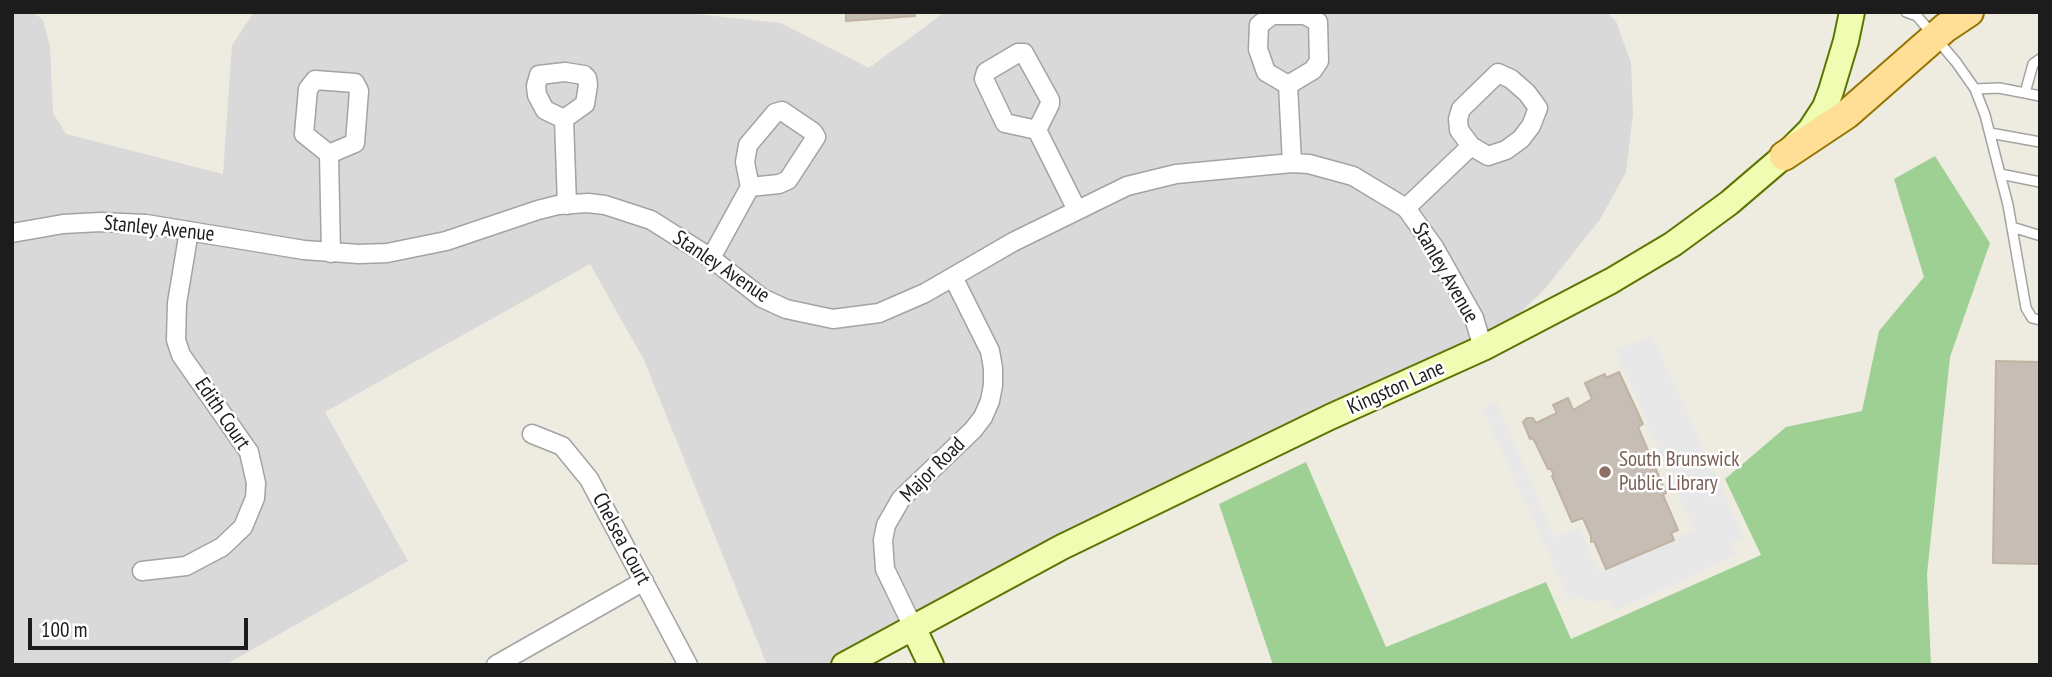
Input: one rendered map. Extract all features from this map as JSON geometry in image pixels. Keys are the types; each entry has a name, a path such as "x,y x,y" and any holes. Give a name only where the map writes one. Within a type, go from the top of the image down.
{"main road":[{"path":"1784,156 1847,114 1935,37 1969,12"}],"street":[{"name":"Kingston Lane","path":"844,665 1062,547 1331,417 1483,348 1611,281 1672,244 1729,203 1810,130 1825,107 1846,41 1852,12"},
{"path":"1498,73 1511,79 1527,93 1538,108 1531,126 1513,145 1488,156 1471,146 1459,130 1461,109 1498,73"},
{"path":"1288,85 1292,163"},
{"path":"711,258 750,187 745,162 748,145 775,113 782,111 813,132 816,137 788,180 779,184 750,187"},
{"path":"564,119 567,205"},
{"path":"1037,130 1077,210"},
{"path":"1406,208 1471,146"},
{"path":"329,154 331,253"},
{"name":"Stanley Avenue","path":"12,233 63,224 101,222 146,225 331,253 387,253 446,240 538,210 588,203 630,212 651,220 711,258 761,298 786,309 833,319 879,313 925,293 1013,242 1127,186 1176,173 1292,163 1320,166 1353,176 1406,208 1434,247 1474,318 1483,348"},
{"name":"Edith Court","path":"142,571 186,566 222,547 243,527 255,498 256,483 249,452 181,355 176,340 178,290 189,231"},
{"name":"Major Road","path":"931,665 885,569 883,540 886,525 901,499 973,430 983,417 993,385 990,351 953,277"},
{"name":"Chelsea Court","path":"532,434 562,446 589,479 688,665"},
{"path":"496,665 644,581"}],"lane":[{"path":"1906,12 1917,16 1975,89 2000,174 2026,308 2032,318 2040,320"},
{"path":"2025,93 2033,64 2040,59"},
{"path":"1975,89 1999,89 2040,96"},
{"path":"1990,133 2040,142"},
{"path":"2000,174 2040,182"},
{"path":"2012,227 2038,235"}],"shaded area":[{"path":"12,12 33,12 43,20 50,46 53,113 66,134 223,174 232,45 254,12 676,12 781,23 869,68 945,12 1606,12 1616,21 1631,63 1633,114 1626,172 1601,218 1544,290 1483,348 845,665 767,665 644,360 590,264 325,412 408,561 225,665 12,665"},
{"path":"1652,335 1744,538 1733,543 1737,555 1615,611 1610,600 1587,601 1579,596 1570,601 1482,408 1496,401 1555,538 1580,527 1598,572 1694,530 1615,350"}],"green space":[{"path":"1935,156 1990,243 1950,357 1927,574 1931,665 1273,665 1219,504 1306,462 1386,647 1546,582 1571,639 1761,555 1725,479 1786,427 1862,411 1879,331 1924,277 1894,179"}],"building":[{"path":"846,12 914,12 915,16 846,21"},
{"path":"1996,361 2040,362 2040,564 1993,563"},
{"name":"South Brunswick Public Library","path":"1619,372 1643,424 1638,427 1666,493 1663,495 1678,530 1671,533 1674,540 1606,569 1594,541 1591,542 1583,518 1572,522 1552,476 1554,475 1551,469 1548,469 1535,442 1530,439 1523,422 1527,418 1533,418 1536,423 1557,413 1553,405 1568,398 1573,410 1592,399 1585,383 1605,374 1606,378"}],"place":[{"name":"South Brunswick Public Library","path":"1605,472"}]}
